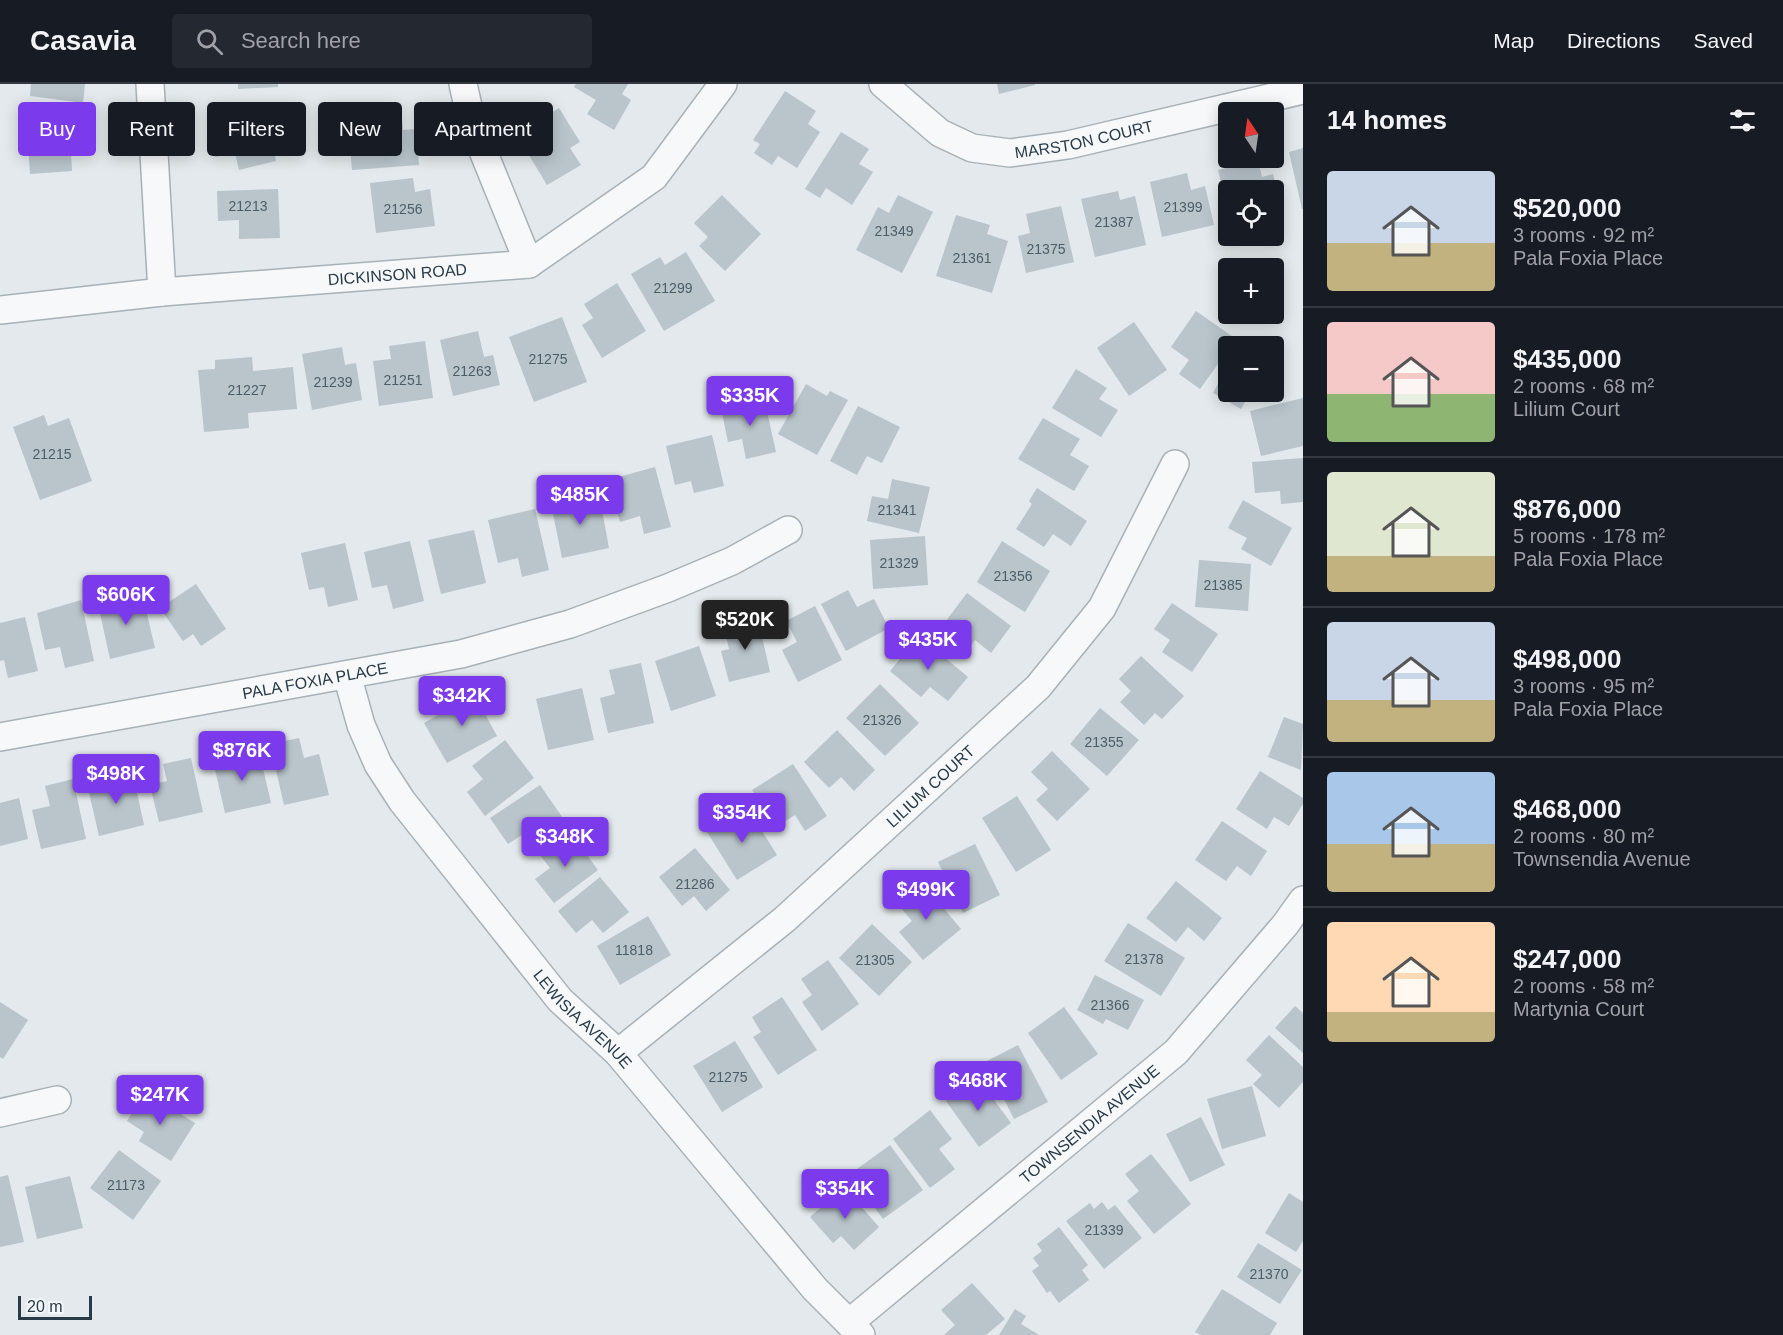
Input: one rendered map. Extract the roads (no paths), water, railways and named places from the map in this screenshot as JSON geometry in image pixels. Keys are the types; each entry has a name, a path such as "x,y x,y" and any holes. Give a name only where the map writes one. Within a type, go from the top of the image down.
{"street":[{"path":"150,84 162,292"},
{"path":"463,84 472,123 529,264 654,177 723,84"},
{"name":"MARSTON COURT","path":"883,84 940,133 972,148 1010,153 1068,145 1303,90"},
{"name":"DICKINSON ROAD","path":"0,310 162,292 529,264"},
{"name":"LILIUM COURT","path":"618,1053 785,919 1038,687 1102,608 1176,464"},
{"name":"PALA FOXIA PLACE","path":"0,737 461,654 570,624 732,561 788,530"},
{"name":"LEWISIA AVENUE","path":"347,675 361,725 378,764 402,801 560,1000 618,1053 808,1281 855,1329"},
{"name":"TOWNSENDIA AVENUE","path":"855,1329 1176,1052 1294,932 1303,900"},
{"path":"0,1113 57,1100"}]}
